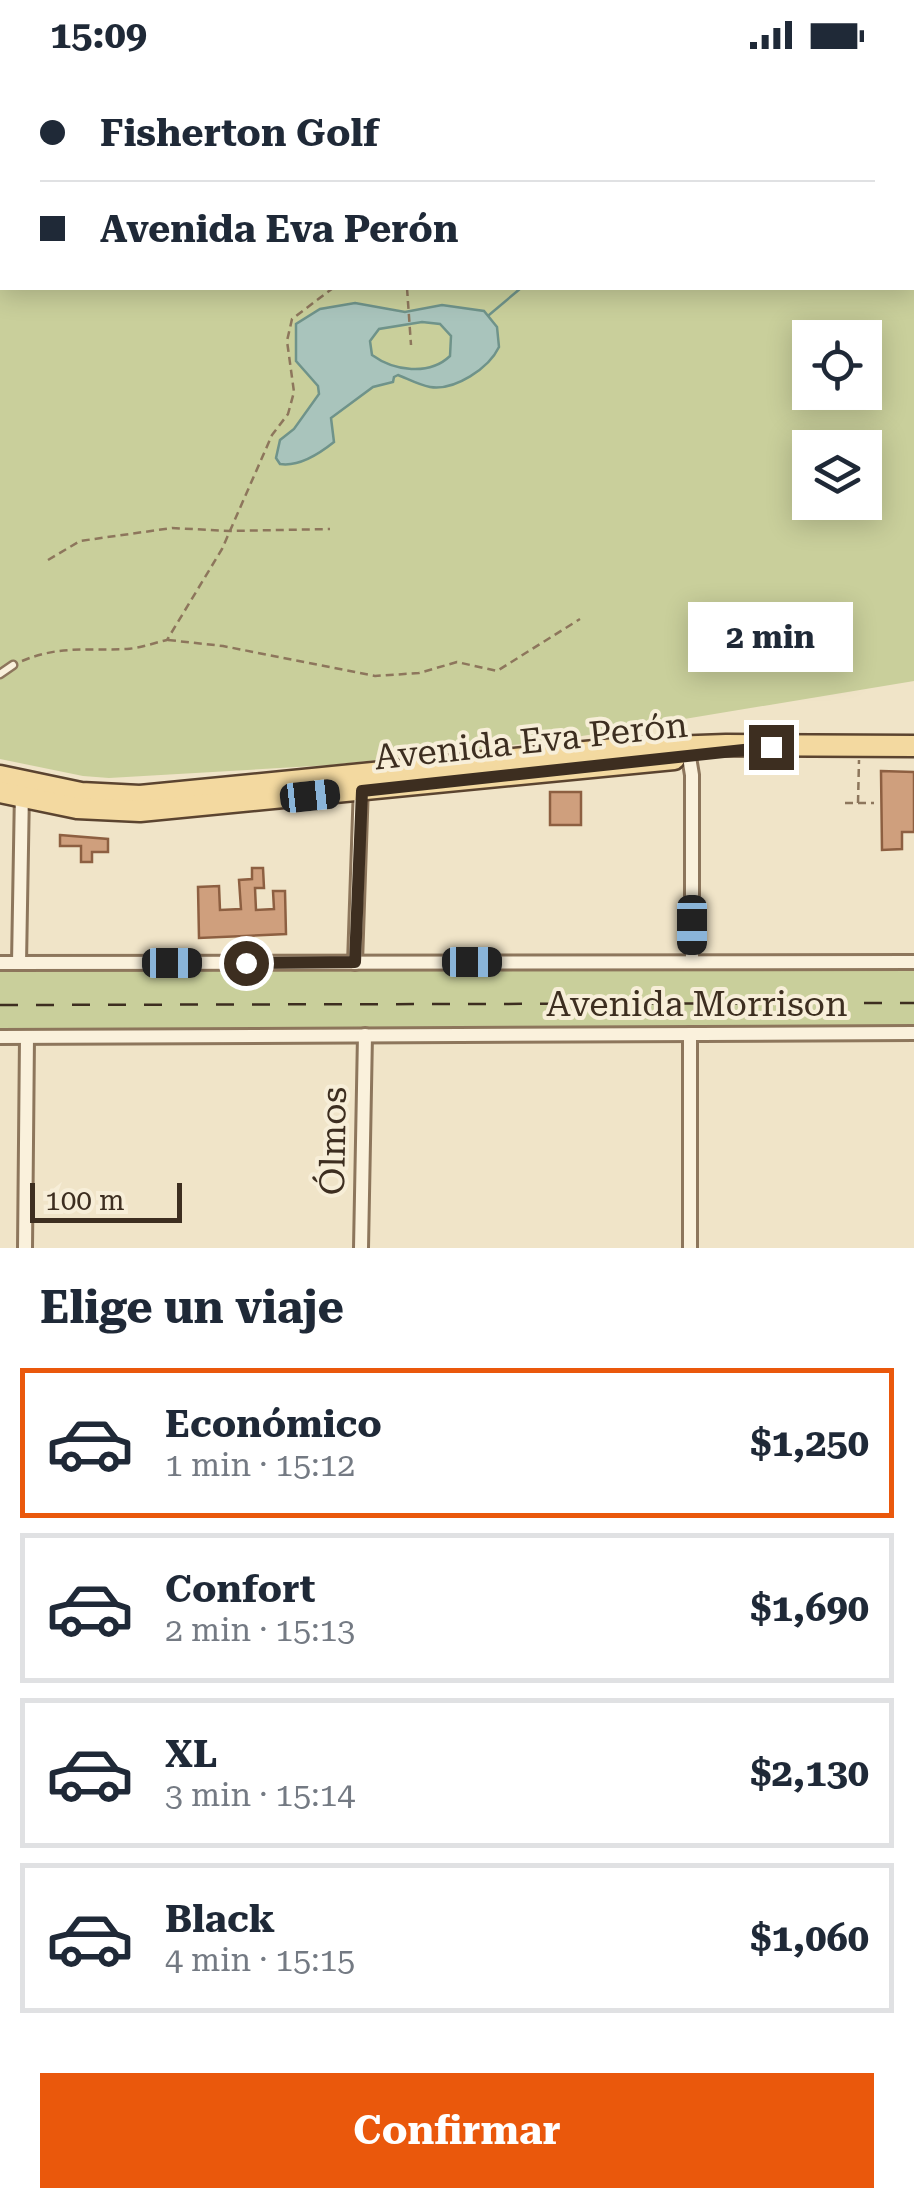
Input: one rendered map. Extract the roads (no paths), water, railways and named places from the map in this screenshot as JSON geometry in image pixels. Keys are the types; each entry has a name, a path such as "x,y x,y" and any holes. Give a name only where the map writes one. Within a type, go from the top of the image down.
{"main road":[{"name":"Avenida Eva Perón","path":"0,776 22,790 76,808 140,811 361,783 688,751 914,746"},
{"name":"Avenida Eva Perón","path":"0,792 22,790"}],"street":[{"path":"688,751 692,962"},
{"path":"355,962 361,783"},
{"path":"20,963 22,790"},
{"path":"0,963 914,962"},
{"name":"Avenida Morrison","path":"0,1037 914,1033"},
{"path":"690,1034 690,1248"},
{"name":"Ólmos","path":"361,1248 365,1036"},
{"path":"25,1248 27,1037"}],"lane":[{"path":"1,673 13,666"}],"water":[{"path":"355,303 405,312 442,305 484,311 497,327 499,347 479,370 460,382 430,387 398,375 393,382 373,387 331,418 334,442 301,462 280,464 276,458 280,440 294,429 319,394 318,386 296,361 296,324 320,309","holes":["422,322 440,324 451,336 450,356 432,367 401,368 372,355 370,341 379,329"]}],"waterway":[{"path":"489,315 519,290"}],"railway":[{"path":"0,1005 914,1003"}]}
